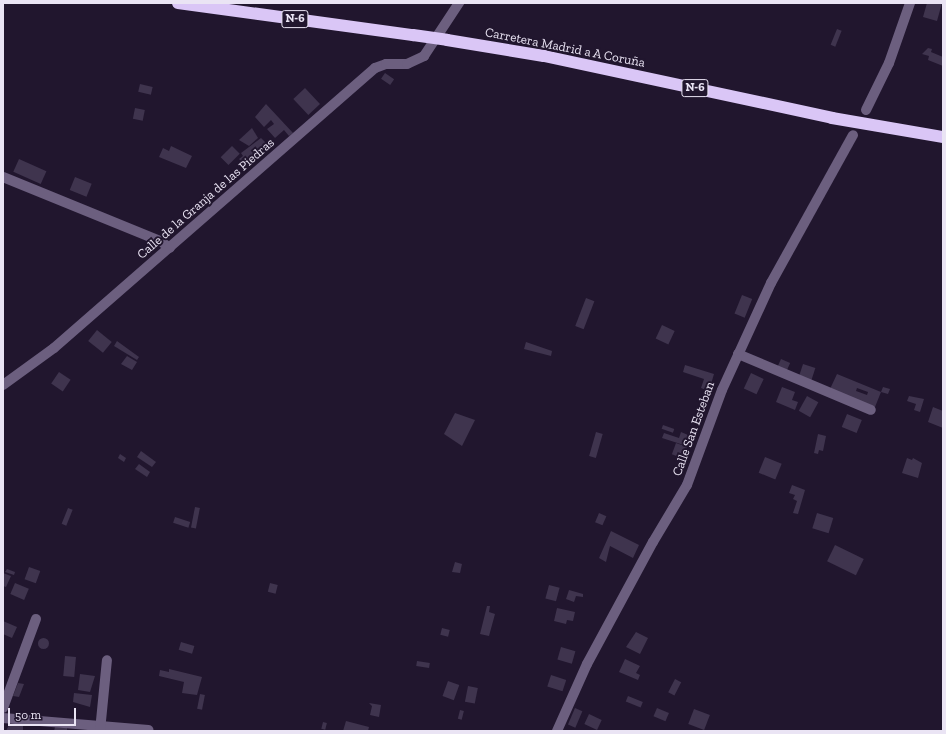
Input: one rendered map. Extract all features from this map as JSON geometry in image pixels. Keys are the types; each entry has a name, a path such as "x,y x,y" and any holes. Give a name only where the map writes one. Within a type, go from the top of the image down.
{"highway":[{"name":"Carretera Madrid a A Coruña","path":"178,3 413,35 544,56 840,119 943,137"}],"street":[{"name":"Calle de la Granja de las Piedras","path":"3,385 54,348 375,68 386,64 407,64 418,60 430,48 459,3"},
{"path":"866,110 889,63 910,3"},
{"name":"Calle San Esteban","path":"557,731 595,650 653,542 687,485 722,390 771,283 852,135"},
{"path":"3,177 160,241 170,248"},
{"path":"738,354 871,410"},
{"path":"3,708 36,619"},
{"path":"101,728 107,660"},
{"path":"3,718 101,728 149,730"}],"building":[{"path":"927,3 942,3 937,21 923,17"},
{"path":"837,29 842,31 835,47 831,45"},
{"path":"928,48 932,49 931,52 943,57 943,66 928,60 929,56 922,54"},
{"path":"385,73 394,79 390,85 381,79"},
{"path":"140,84 153,87 151,95 138,92"},
{"path":"305,88 320,104 308,115 293,99"},
{"path":"266,104 293,133 289,136 284,130 275,138 267,129 274,124 271,120 264,127 255,117"},
{"path":"135,108 145,110 143,121 133,119"},
{"path":"252,128 258,138 249,146 239,140"},
{"path":"261,138 269,146 246,166 239,159 243,156 241,153"},
{"path":"171,146 192,156 186,168 159,157 163,148 169,151"},
{"path":"232,146 240,154 228,165 221,157"},
{"path":"19,159 46,171 41,184 13,172"},
{"path":"75,177 92,184 86,197 70,190"},
{"path":"742,295 752,299 745,318 735,314"},
{"path":"586,298 594,301 584,329 575,326"},
{"path":"662,325 675,331 668,345 656,339"},
{"path":"97,330 112,342 103,353 88,341"},
{"path":"117,341 139,357 137,360 114,346"},
{"path":"526,342 552,351 551,356 524,349"},
{"path":"127,356 137,362 132,370 121,364"},
{"path":"781,359 790,363 786,373 777,369"},
{"path":"803,364 815,368 811,382 798,378"},
{"path":"685,365 714,374 709,391 701,388 704,379 683,372"},
{"path":"59,372 71,380 63,391 51,384"},
{"path":"751,373 764,379 757,394 744,388"},
{"path":"837,374 881,392 875,407 830,389","holes":["857,388 868,392 867,395 856,391"]},
{"path":"782,387 795,392 792,400 798,402 795,410 776,402"},
{"path":"883,387 890,389 888,394 881,392"},
{"path":"807,396 818,402 810,417 799,411"},
{"path":"909,396 924,399 920,412 914,410 916,404 907,401"},
{"path":"933,407 943,411 943,428 928,422"},
{"path":"455,413 475,420 462,446 444,434"},
{"path":"847,414 862,420 857,433 842,427"},
{"path":"663,425 674,429 673,433 662,429"},
{"path":"596,432 603,434 596,458 589,456"},
{"path":"681,432 695,438 690,447 662,438 664,433 679,438"},
{"path":"818,434 826,436 823,451 819,450 818,454 814,453"},
{"path":"676,443 687,447 683,458 672,454"},
{"path":"141,451 156,462 152,467 137,457"},
{"path":"120,454 126,458 124,462 118,458"},
{"path":"765,457 782,464 775,480 759,473"},
{"path":"907,458 912,460 913,458 922,463 918,478 902,473"},
{"path":"139,464 150,472 147,477 135,469"},
{"path":"792,485 805,490 798,514 793,513 797,501 793,499 795,495 789,493"},
{"path":"195,507 200,508 196,529 191,528"},
{"path":"68,508 73,510 66,526 62,524"},
{"path":"599,513 606,516 602,525 595,522"},
{"path":"817,513 833,518 829,533 812,528"},
{"path":"175,517 190,522 188,528 173,523"},
{"path":"611,531 639,545 633,558 610,546 606,562 599,558"},
{"path":"835,545 864,559 856,575 827,561"},
{"path":"455,562 462,564 460,573 452,572"},
{"path":"29,567 40,571 36,583 25,579"},
{"path":"7,569 15,572 14,575 5,572"},
{"path":"3,573 11,576 6,587 3,586"},
{"path":"15,583 29,589 24,600 10,594"},
{"path":"270,583 278,585 276,594 268,592"},
{"path":"549,585 560,588 556,601 545,599"},
{"path":"569,590 583,594 583,597 576,596 574,602 566,599"},
{"path":"487,606 490,606 489,612 495,614 489,636 480,634"},
{"path":"557,608 575,612 573,621 567,620 566,624 554,621"},
{"path":"3,621 17,627 12,638 3,634"},
{"path":"442,628 450,630 448,637 440,635"},
{"path":"636,632 648,638 640,654 626,647"},
{"path":"41,638 45,638 47,639 47,647 41,648 38,645 38,641"},
{"path":"181,642 194,646 192,654 179,650"},
{"path":"561,647 575,651 572,664 557,659"},
{"path":"65,656 76,657 74,677 63,676"},
{"path":"625,659 640,666 636,673 640,675 638,680 619,672"},
{"path":"417,661 430,663 429,668 416,666"},
{"path":"169,669 202,677 197,695 182,693 184,682 159,676 160,670 169,672"},
{"path":"80,674 95,676 90,692 78,690"},
{"path":"551,675 566,680 563,691 547,686"},
{"path":"675,679 681,682 674,696 668,692"},
{"path":"448,681 459,685 454,700 443,696"},
{"path":"18,683 24,684 19,697 13,696"},
{"path":"468,686 478,688 475,704 465,702"},
{"path":"74,693 92,695 90,707 73,702"},
{"path":"200,694 205,695 202,710 197,709"},
{"path":"628,696 643,702 641,708 626,702"},
{"path":"369,703 381,705 379,717 370,715 372,706"},
{"path":"575,708 582,711 575,728 568,725"},
{"path":"657,708 669,713 665,721 653,716"},
{"path":"694,709 710,715 704,730 688,724"},
{"path":"460,710 464,711 462,720 458,719"},
{"path":"589,714 602,720 597,730 584,724"},
{"path":"346,721 369,727 368,731 343,731"},
{"path":"323,722 327,723 325,730 321,729"},
{"path":"9,725 23,725 23,731 6,731"},
{"path":"55,727 67,728 67,731 54,731"}]}
